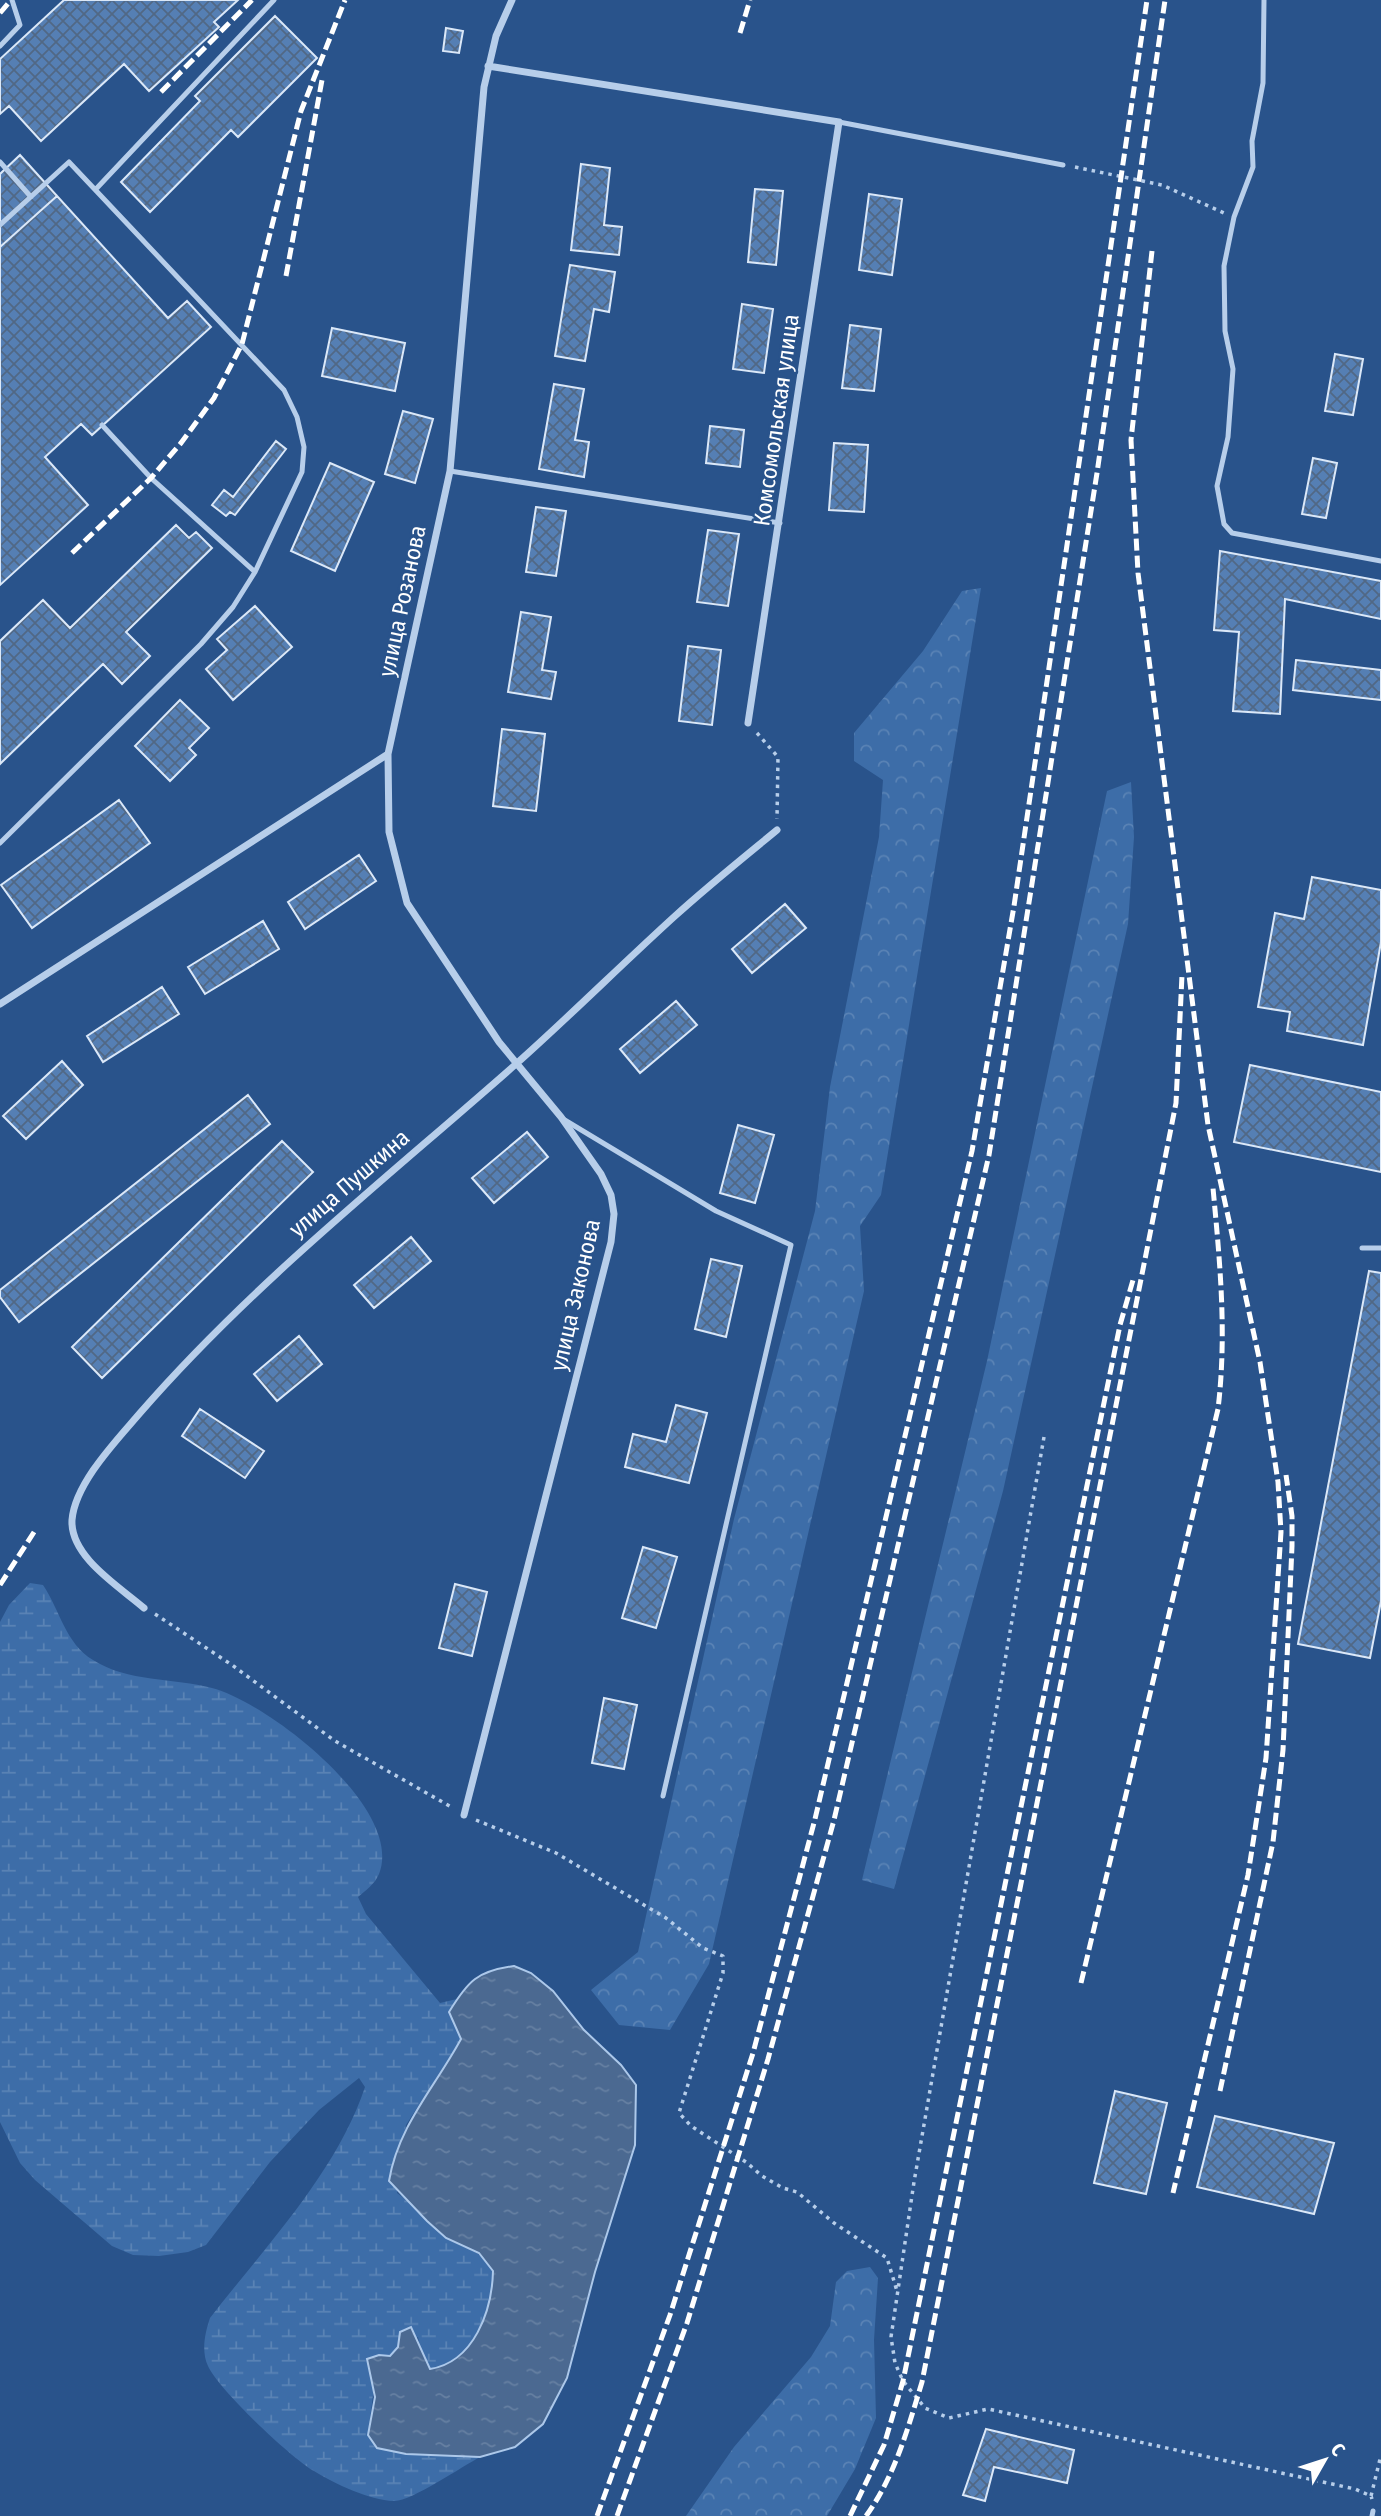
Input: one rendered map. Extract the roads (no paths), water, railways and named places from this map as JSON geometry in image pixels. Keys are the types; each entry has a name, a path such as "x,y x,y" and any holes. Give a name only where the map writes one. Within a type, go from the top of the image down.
{"street":[{"name":"улица Розанова","path":"388,754 450,471 479,129 488,66 496,36 512,0"},
{"path":"488,66 839,122"},
{"name":"Комсомольская улица","path":"748,723 839,122"},
{"path":"0,1004 388,754"},
{"name":"улица Законова","path":"388,754 389,832 407,903 499,1042 561,1117 601,1174 611,1195 614,1214 611,1242 464,1815"},
{"name":"улица Пушкина","path":"144,1608 91,1562 72,1521 78,1500 103,1456 189,1357 257,1290 517,1063 677,914 777,830"}],"lane":[{"path":"0,46 20,25 12,0"},
{"path":"96,189 274,0"},
{"path":"1264,0 1263,83 1252,141 1253,167 1234,217 1224,266 1223,297 1233,369 1227,437 1217,486 1224,524 1232,533 1381,561"},
{"path":"839,122 1063,165"},
{"path":"0,162 31,197"},
{"path":"0,225 69,162 284,390 297,417 304,447 302,472 255,572 233,607 201,644 0,843"},
{"path":"102,425 151,478 255,572"},
{"path":"450,471 780,523"},
{"path":"561,1117 716,1211 791,1245 663,1796"},
{"path":"1362,1248 1381,1248"}],"water":[{"path":"514,1966 531,1973 553,1991 584,2030 621,2065 636,2085 635,2145 595,2272 567,2378 543,2424 515,2447 480,2457 406,2454 377,2448 368,2435 375,2397 367,2359 379,2355 390,2356 398,2347 400,2332 411,2327 430,2369 445,2364 469,2345 478,2332 489,2302 493,2271 479,2253 446,2238 389,2181 400,2142 461,2039 449,2012 462,1992 475,1979 491,1971"}],"railway":[{"path":"0,13 11,0"},
{"path":"161,92 252,0"},
{"path":"72,553 151,478 181,443 214,398 242,344 301,111 345,0"},
{"path":"740,33 750,0"},
{"path":"597,2516 670,2315 753,2053 815,1819 972,1151 1014,906 1147,0"},
{"path":"617,2516 687,2323 768,2059 834,1820 989,1155 1097,473 1165,0"},
{"path":"286,276 322,80"},
{"path":"1152,251 1131,440 1138,573 1208,1125 1260,1362 1278,1482 1281,1532 1266,1758 1248,1875 1173,2193"},
{"path":"866,2516 893,2468 922,2382 1176,1103 1182,975"},
{"path":"1081,1983 1218,1409 1222,1326 1213,1188"},
{"path":"850,2516 884,2445 903,2381 1120,1325 1133,1280"},
{"path":"1220,2091 1273,1842 1283,1750 1292,1546 1292,1516 1286,1475"},
{"path":"0,1585 36,1529"}]}
